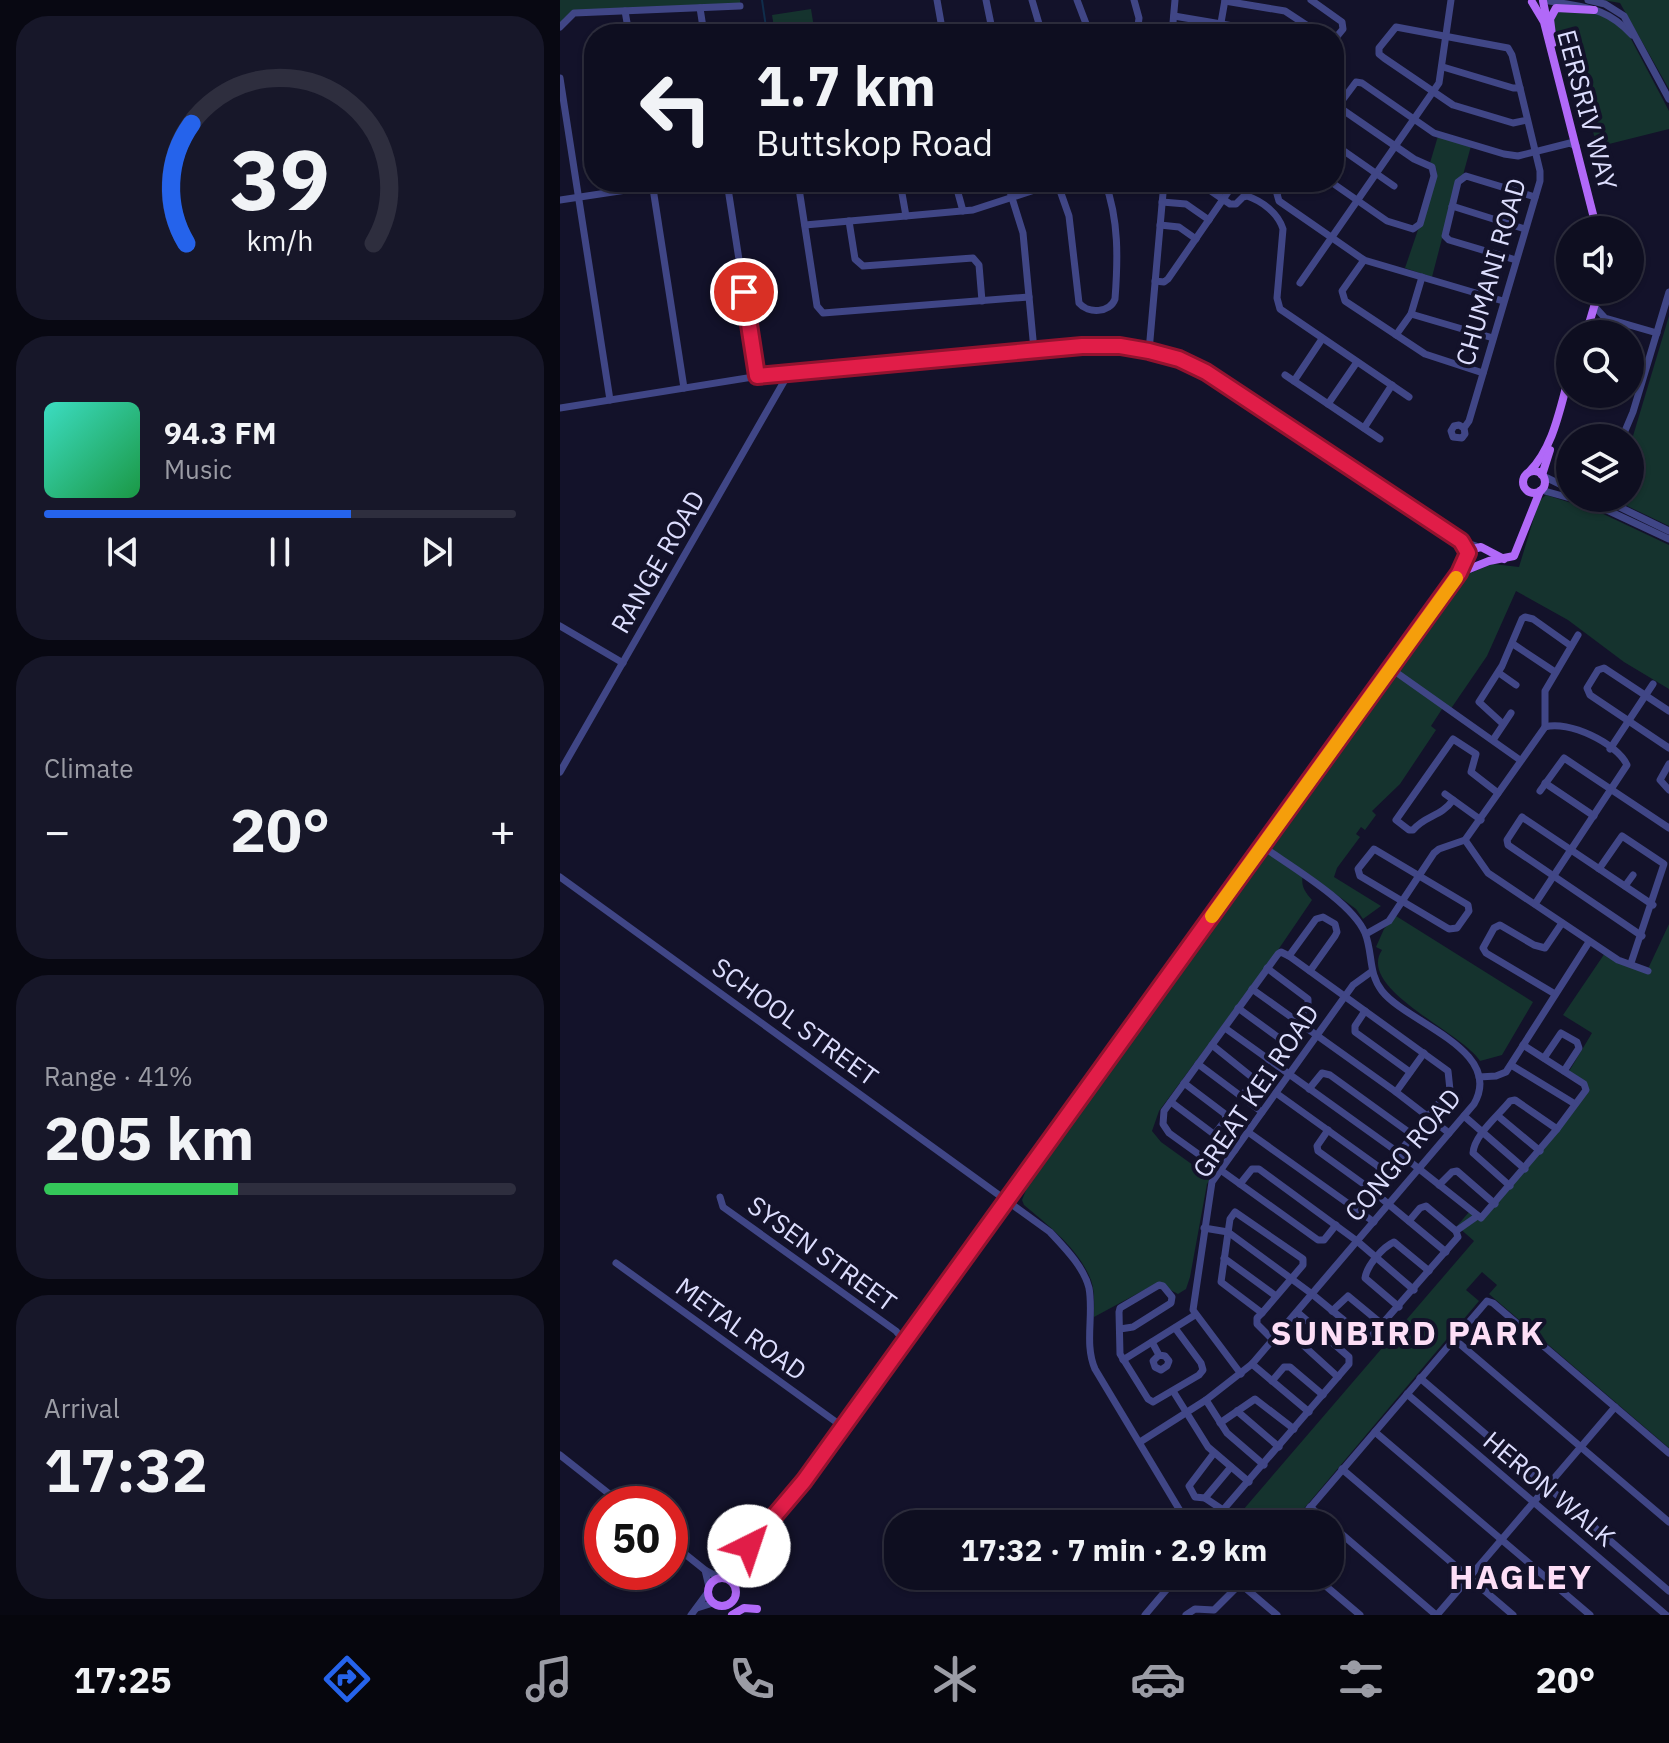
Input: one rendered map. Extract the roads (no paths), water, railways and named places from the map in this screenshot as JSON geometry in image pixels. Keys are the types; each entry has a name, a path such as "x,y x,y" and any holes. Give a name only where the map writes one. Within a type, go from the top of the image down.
{"main road":[{"path":"1530,1 1544,0"},
{"name":"EERSRIV WAY","path":"1544,0 1596,216"},
{"name":"EERSRIV WAY","path":"1530,1 1544,22 1595,216"},
{"path":"1553,43 1550,19 1556,8 1594,10"},
{"path":"1591,320 1595,304"},
{"path":"1528,520 1523,479 1547,447 1559,408"},
{"path":"1542,475 1564,408"},
{"path":"1459,573 1517,553 1545,482 1537,471 1529,472"},
{"path":"1525,488 1532,493 1541,490"},
{"path":"734,1563 736,1593 724,1615 708,1589 721,1578 804,1481 1459,573 1468,555 1476,546 1504,559"},
{"path":"1486,562 1487,552"},
{"path":"1468,555 1470,564 1476,567"},
{"path":"721,1578 733,1582"},
{"path":"715,1604 728,1605"},
{"path":"732,1615 744,1608 757,1609"}],"street":[{"path":"937,0 941,24"},
{"path":"986,0 991,24"},
{"path":"1032,0 1039,24"},
{"path":"1077,0 1086,24"},
{"path":"1134,0 1138,24"},
{"path":"1173,24 1175,0"},
{"path":"1221,23 1225,0 1284,10 1305,24"},
{"path":"1311,0 1342,24"},
{"path":"1300,283 1439,83 1451,0"},
{"path":"1544,0 1594,10 1620,21 1637,40"},
{"path":"1588,0 1605,4 1619,12 1634,30 1669,99"},
{"path":"560,27 574,13 740,6"},
{"path":"700,8 702,24"},
{"path":"625,11 627,24"},
{"path":"1174,16 1226,24"},
{"path":"1447,35 1396,27 1379,48 1379,54 1453,105 1513,123 1527,120"},
{"name":"CHUMANI ROAD","path":"1447,35 1505,46 1512,55 1541,175 1469,421 1464,428"},
{"path":"1443,67 1520,88"},
{"path":"560,78 610,400"},
{"path":"1344,97 1356,82 1362,83 1434,133 1504,154 1518,156 1574,142"},
{"path":"1344,111 1434,169 1420,224 1413,229 1387,221 1344,191"},
{"path":"1344,151 1394,186"},
{"path":"1516,260 1447,239 1444,230 1458,182 1466,176 1535,197"},
{"path":"560,200 610,192"},
{"path":"653,192 684,388"},
{"path":"729,192 757,376"},
{"path":"800,192 817,306 823,313 1029,297"},
{"path":"902,192 906,216"},
{"path":"958,192 963,211"},
{"path":"1011,192 1023,233 1034,350"},
{"path":"805,225 963,211 1028,192"},
{"path":"1061,192 1069,216 1080,306 1088,310 1107,309 1115,299 1117,238 1108,192"},
{"path":"1149,351 1163,192"},
{"path":"1213,192 1233,205 1243,197 1252,197 1279,219 1283,229 1278,307 1284,314 1409,397"},
{"path":"1155,281 1167,281 1228,192"},
{"path":"1278,192 1279,201 1364,260 1503,301"},
{"path":"1162,202 1186,204 1209,220"},
{"path":"1452,206 1525,229"},
{"path":"849,221 855,259 863,266 973,258 979,265 982,301"},
{"path":"1160,225 1179,227 1196,239"},
{"path":"1364,260 1342,291 1343,299 1430,357 1483,373"},
{"path":"1396,335 1411,314 1422,277"},
{"path":"1631,424 1669,292"},
{"path":"1595,307 1605,318"},
{"path":"1411,314 1493,338"},
{"path":"1598,320 1605,318 1657,333"},
{"path":"1294,381 1322,339"},
{"path":"560,408 790,371 1099,345 1149,351 1179,359 1218,378 1461,541 1476,546"},
{"path":"1328,404 1357,362"},
{"name":"RANGE ROAD","path":"560,772 790,371"},
{"path":"1285,375 1380,439"},
{"path":"1364,428 1392,385"},
{"path":"1628,424 1633,412"},
{"path":"1542,475 1556,482"},
{"path":"1541,490 1556,494"},
{"path":"1622,512 1669,539"},
{"path":"1627,512 1669,531"},
{"path":"1461,541 1468,555"},
{"path":"1503,724 1479,702 1499,673 1522,619 1529,617 1571,646"},
{"path":"560,626 623,663"},
{"path":"1366,934 1389,921 1439,849 1465,840 1481,820 1545,727 1545,691 1578,635"},
{"path":"1513,644 1555,672"},
{"path":"1390,668 1520,760"},
{"path":"1669,711 1604,668 1598,670 1587,686 1588,693 1669,748"},
{"path":"1499,673 1516,685"},
{"path":"1610,749 1653,684"},
{"path":"1493,740 1511,713"},
{"path":"1535,904 1627,765 1624,758 1573,727 1545,727"},
{"path":"1453,800 1443,812 1420,823 1413,830 1396,820 1453,739 1476,754 1471,772 1498,793"},
{"path":"1540,791 1563,758 1669,828"},
{"path":"1669,764 1660,780 1669,790"},
{"path":"1545,783 1594,816"},
{"path":"1445,794 1481,820"},
{"path":"1527,808 1507,844 1642,936"},
{"path":"1522,817 1653,905"},
{"path":"1599,869 1622,836 1665,866 1631,963"},
{"path":"1465,840 1486,871 1622,963 1631,963 1648,971"},
{"path":"1262,846 1352,912 1366,934 1371,972"},
{"path":"1376,850 1468,905 1467,913 1452,931 1402,902 1360,876 1360,866 1371,851 1376,850"},
{"path":"1625,886 1633,875"},
{"name":"SCHOOL STREET","path":"560,877 1050,1232 1084,1274 1090,1299 1090,1352 1093,1364 1180,1510"},
{"path":"1289,956 1316,919 1323,917 1335,924 1335,936 1310,971"},
{"path":"1555,994 1486,953 1483,945 1494,928 1500,925 1545,948 1562,923"},
{"path":"1479,1077 1502,1075 1511,1065 1589,942"},
{"path":"1336,1225 1324,1240 1318,1240 1167,1131 1163,1115 1278,954 1281,952 1289,956 1448,1071 1450,1090 1428,1116"},
{"path":"1267,968 1308,999 1308,1006 1297,1020"},
{"name":"GREAT KEI ROAD","path":"1195,1315 1192,1304 1210,1186 1353,985 1371,972"},
{"name":"CONGO ROAD","path":"1140,1442 1206,1400 1252,1364 1477,1099 1479,1077 1471,1056 1388,996 1371,972"},
{"path":"1252,989 1449,1133"},
{"path":"1238,1008 1279,1038 1279,1046 1269,1060"},
{"path":"1365,1011 1354,1027 1355,1032 1410,1072"},
{"path":"1225,1028 1399,1153 1476,1217"},
{"path":"1544,1058 1561,1033 1577,1042 1579,1048 1564,1071"},
{"path":"1212,1045 1253,1078 1242,1096"},
{"path":"1456,1231 1476,1217 1483,1217 1495,1204 1540,1151 1586,1087 1523,1045"},
{"path":"1396,1092 1424,1053"},
{"path":"1198,1064 1262,1112"},
{"path":"1511,1065 1575,1104"},
{"path":"1309,1089 1322,1073 1330,1075 1410,1133 1409,1140 1399,1153"},
{"path":"1184,1083 1226,1115 1214,1135"},
{"path":"1276,1093 1379,1167 1380,1173 1369,1188"},
{"path":"1510,1186 1473,1153 1472,1148 1483,1133 1515,1100 1557,1129"},
{"path":"1171,1102 1235,1150"},
{"path":"1464,1116 1525,1169"},
{"path":"1498,1116 1540,1151"},
{"path":"1328,1130 1319,1143 1318,1151 1369,1188 1446,1252"},
{"path":"1248,1132 1374,1222"},
{"path":"1240,1184 1252,1169 1257,1168 1357,1241 1414,1290"},
{"path":"1439,1185 1457,1171 1495,1204"},
{"name":"SYSEN STREET","path":"720,1197 723,1207 896,1331 905,1342"},
{"path":"1204,1228 1228,1232 1292,1278 1366,1340 1383,1325 1458,1237 1456,1231 1426,1206 1421,1207 1409,1221"},
{"path":"1262,1313 1221,1283 1232,1213 1239,1212 1304,1261 1292,1278 1262,1313 1257,1318 1257,1324 1273,1340"},
{"path":"1399,1307 1365,1278 1366,1271 1376,1258 1394,1242 1429,1271"},
{"path":"1224,1258 1276,1296"},
{"name":"METAL ROAD","path":"616,1263 843,1427"},
{"path":"1120,1329 1133,1327 1171,1303 1173,1298 1159,1285 1120,1308 1120,1329 1120,1351 1123,1360 1152,1402 1199,1375 1203,1368 1175,1328"},
{"path":"1332,1311 1348,1296 1383,1325"},
{"path":"1308,1510 1489,1301 1669,1452"},
{"path":"1214,1453 1189,1484 1195,1497 1205,1498 1220,1510 1225,1510 1349,1364 1350,1359 1297,1312"},
{"path":"1123,1360 1195,1315 1241,1374"},
{"path":"1316,1329 1304,1346 1338,1377"},
{"path":"1454,1339 1669,1522"},
{"path":"1152,1342 1159,1355"},
{"path":"1252,1364 1309,1412"},
{"path":"1272,1381 1288,1366 1323,1395"},
{"path":"1420,1378 1669,1591"},
{"path":"1173,1391 1214,1453 1249,1482"},
{"name":"HERON WALK","path":"1407,1394 1666,1615"},
{"path":"1220,1423 1255,1399 1294,1429"},
{"path":"1206,1400 1227,1433 1264,1465"},
{"path":"1344,1536 1437,1615 1615,1407"},
{"path":"1237,1411 1279,1447"},
{"path":"1375,1432 1590,1615"},
{"path":"560,1455 599,1486"},
{"path":"1205,1498 1231,1467"},
{"path":"1342,1469 1513,1615"},
{"path":"1310,1507 1314,1510"},
{"path":"688,1556 721,1578"},
{"path":"691,1615 708,1589 705,1570"},
{"path":"1145,1615 1166,1590"},
{"path":"1186,1615 1195,1609 1214,1610 1237,1590"},
{"path":"1242,1590 1277,1615"},
{"path":"1331,1590 1360,1615"},
{"path":"697,1608 715,1604"}],"waterway":[{"path":"762,0 766,24"}],"district":[{"name":"SUNBIRD PARK","path":"1408,1333"},
{"name":"HAGLEY","path":"1521,1577"}]}
